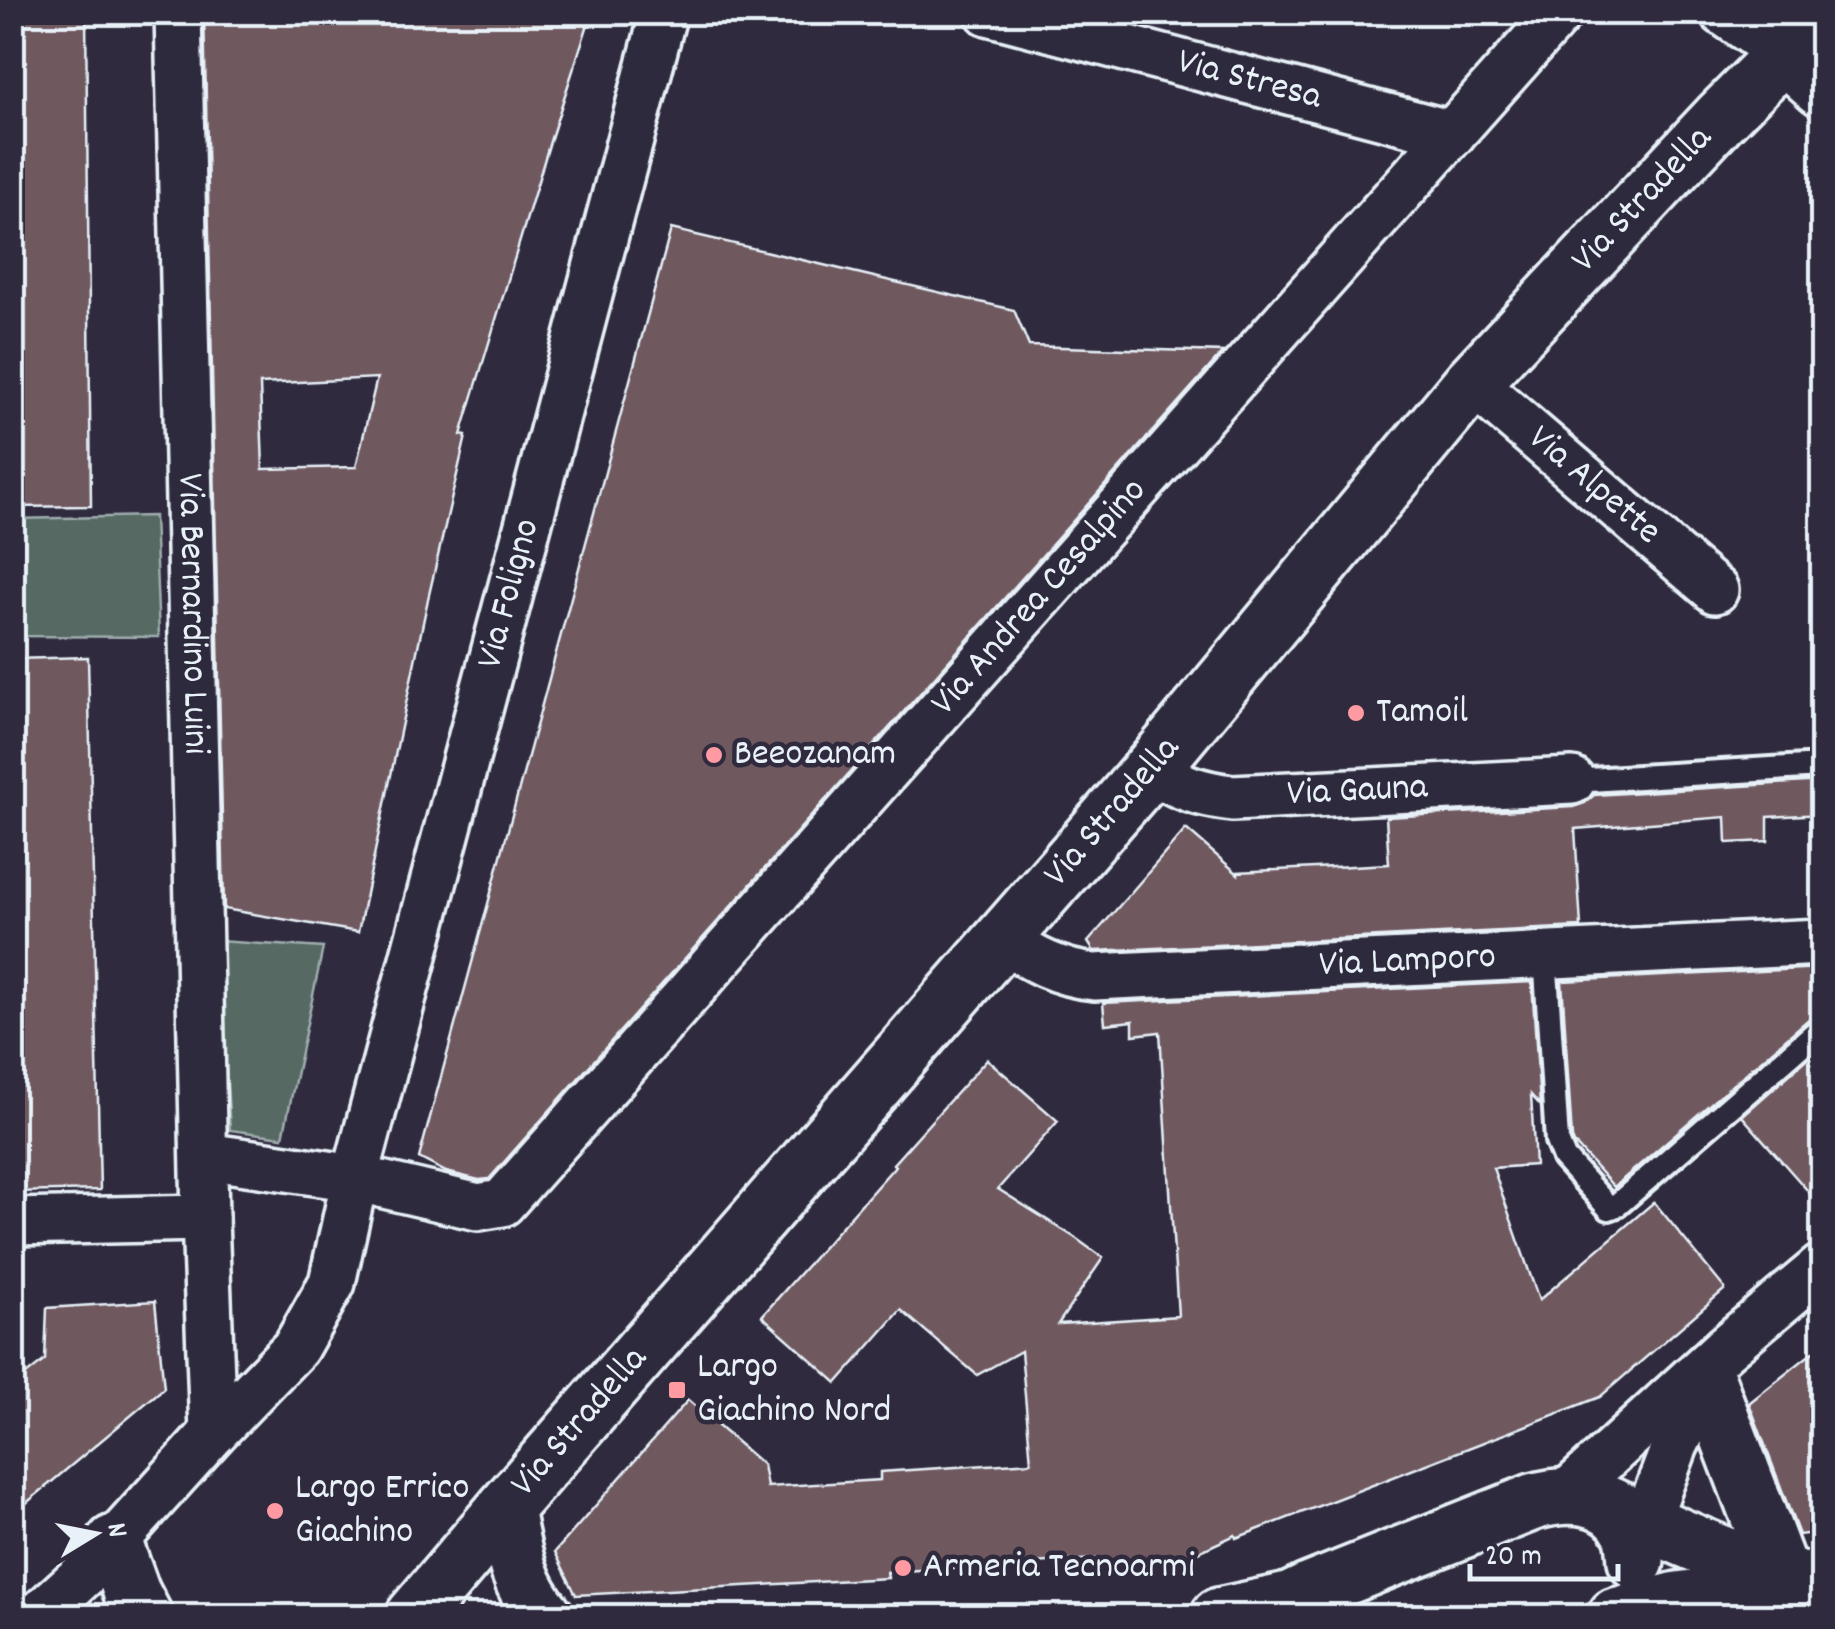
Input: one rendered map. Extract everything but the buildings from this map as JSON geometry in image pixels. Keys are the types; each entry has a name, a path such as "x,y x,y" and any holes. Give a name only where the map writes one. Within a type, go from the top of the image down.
{"street":[{"name":"Via Bernardino Luini","path":"178,12 213,1433"},
{"name":"Via Foligno","path":"355,1178 664,12"},
{"name":"Via Stresa","path":"988,12 1452,134"},
{"name":"Via Andrea Cesalpino","path":"205,1156 355,1178 478,1207 502,1203 1560,12"},
{"path":"1724,12 1803,71"},
{"name":"Via Stradella","path":"414,1616 1152,768 1472,382 1720,118 1803,71 1822,16"},
{"name":"Via Alpette","path":"1472,382 1715,590"},
{"name":"Via Gauna","path":"1152,768 1169,782 1232,798 1572,782"},
{"name":"Via Lamporo","path":"1002,938 1062,972 1094,977 1822,942"},
{"path":"38,1616 114,1544 296,1348 332,1283 355,1178"},
{"path":"12,1222 205,1218"},
{"path":"1597,1517 1716,1364 1822,1267"},
{"path":"1219,1616 1278,1609 1597,1517 1674,1445 1716,1364"},
{"path":"1716,1364 1805,1579"},
{"path":"505,1509 520,1578 545,1616"},
{"path":"1597,1517 1805,1579"},
{"path":"1597,1517 1632,1576 1618,1600 1601,1616"},
{"path":"114,1544 144,1616"},
{"path":"1616,1616 1678,1600 1805,1579"}],"lane":[{"path":"1572,782 1822,766"},
{"path":"1545,956 1557,1141 1564,1158 1609,1208 1822,1026"}],"green space":[{"path":"154,516 159,637 13,636 13,519"},
{"path":"218,941 323,948 283,1137 230,1130"}],"place":[{"name":"Tamoil","path":"1356,713"},
{"name":"Beeozanam","path":"714,755"},
{"name":"Largo Giachino Nord","path":"677,1390"},
{"name":"Largo Errico Giachino","path":"275,1511"},
{"name":"Armeria Tecnoarmi","path":"903,1568"}]}
